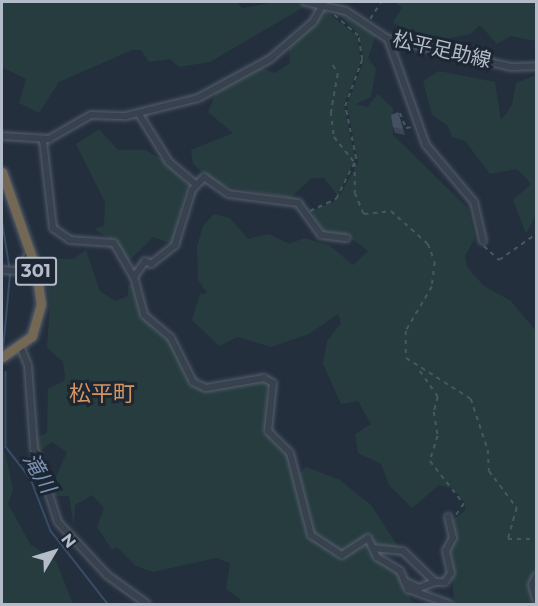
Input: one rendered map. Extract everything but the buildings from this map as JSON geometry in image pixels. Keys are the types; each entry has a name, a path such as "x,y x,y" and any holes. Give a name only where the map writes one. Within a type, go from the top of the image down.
{"highway":[{"name":"301","path":"2,172 30,252 40,293 40,316 21,348"},
{"path":"2,357 21,348"}],"street":[{"name":"松平足助線","path":"305,2 323,6 367,25 388,39 511,67 536,67"},
{"path":"2,136 43,140 59,137 91,115 139,114 198,98 270,59 323,6"},
{"path":"388,39 428,149 474,202 483,243"},
{"path":"139,114 170,162 195,184"},
{"path":"43,140 53,228 70,240 111,241 134,278 144,315 171,338 197,384 211,387 264,378 273,383 268,431 290,453 310,535 338,555 350,554 362,538 371,540 377,557 398,568 404,581 414,593 449,604"},
{"path":"134,278 145,261 151,264 176,245 195,184 207,177 228,194 298,203 321,235 347,238"},
{"path":"7,271 23,266 30,252"},
{"path":"21,348 28,365 34,448 58,522 107,575 147,604"},
{"path":"404,581 419,588 451,576 446,554 453,538 448,519"},
{"path":"374,548 403,551 435,582"},
{"path":"537,576 531,585 537,599"}],"path":[{"path":"367,25 381,2"},
{"path":"323,6 358,36 362,66 345,106 356,163 356,193 364,214 391,211 428,244 435,262 432,287 406,331 406,358 419,370 438,397 434,412 438,436 430,461 464,504 448,519"},
{"path":"333,65 338,74 331,112 334,137 356,163"},
{"path":"400,113 406,128 418,125"},
{"path":"306,213 336,199 356,163"},
{"path":"483,243 498,260 537,234"},
{"path":"419,370 440,375 471,399 488,450 489,471 517,508 508,539 537,539"}],"green space":[{"path":"2,2 237,2 242,8 276,2 309,4 210,62 179,67 170,59 149,62 141,50 132,50 59,82 39,113 19,103 26,79 2,67"},
{"path":"395,2 536,2 536,41 511,36 497,44 480,25 470,34 440,40 405,31 393,22 402,8"},
{"path":"323,9 357,36 361,62 344,104 355,159 338,196 324,178 312,178 290,198 215,184 193,164 191,150 233,133 208,112 217,90 261,68 275,73 290,63 288,41"},
{"path":"335,10 376,35 368,58 376,69 371,97 356,104 367,107 378,94 393,108 393,135 468,208 475,238 465,256 467,267 484,286 511,301 536,331 536,572 529,588 536,604 454,604 449,522 465,511 465,503 453,489 439,485 412,508 389,485 381,464 358,453 355,434 371,424 358,401 341,404 323,364 327,341 341,323 338,314 309,334 271,347 238,337 219,346 192,320 200,294 207,293 198,280 197,246 203,226 214,214 230,218 248,239 269,234 289,244 304,238 329,245 353,265 368,251 348,236 324,232 314,218 313,210 337,200 358,163 347,106 364,60 359,35"},
{"path":"439,71 495,82 501,120 512,105 516,83 536,75 536,214 526,234 513,200 531,184 517,169 490,174 465,141 452,137 448,126 432,115 423,81"},
{"path":"99,129 118,150 145,150 164,160 187,184 172,244 153,237 128,262 115,242 94,229 104,226 105,202 76,144"},
{"path":"86,250 100,291 115,301 128,296 128,285 135,285 145,319 167,336 200,388 263,380 268,384 265,430 286,449 307,532 342,557 369,539 372,551 398,570 413,604 239,604 240,599 226,589 230,563 216,558 153,572 136,566 117,547 112,550 97,527 104,508 92,495 75,505 74,527 69,496 55,496 51,488 67,452 52,442 40,451 36,445 37,437 47,433 48,389 64,381 65,375 63,362 47,348 50,302 42,259 73,259"},
{"path":"2,439 13,489 8,504 31,545 56,561 73,604 2,604"},
{"path":"306,467 340,480 371,505 399,548 379,546 365,536 345,554 311,534 295,479"}],"waterway":[{"name":"滝川","path":"2,218 10,269"},
{"name":"滝川","path":"3,350 10,274"},
{"name":"滝川","path":"6,372 6,447 31,479 51,531 108,604"}],"district":[{"name":"松平町","path":"102,394"}]}
